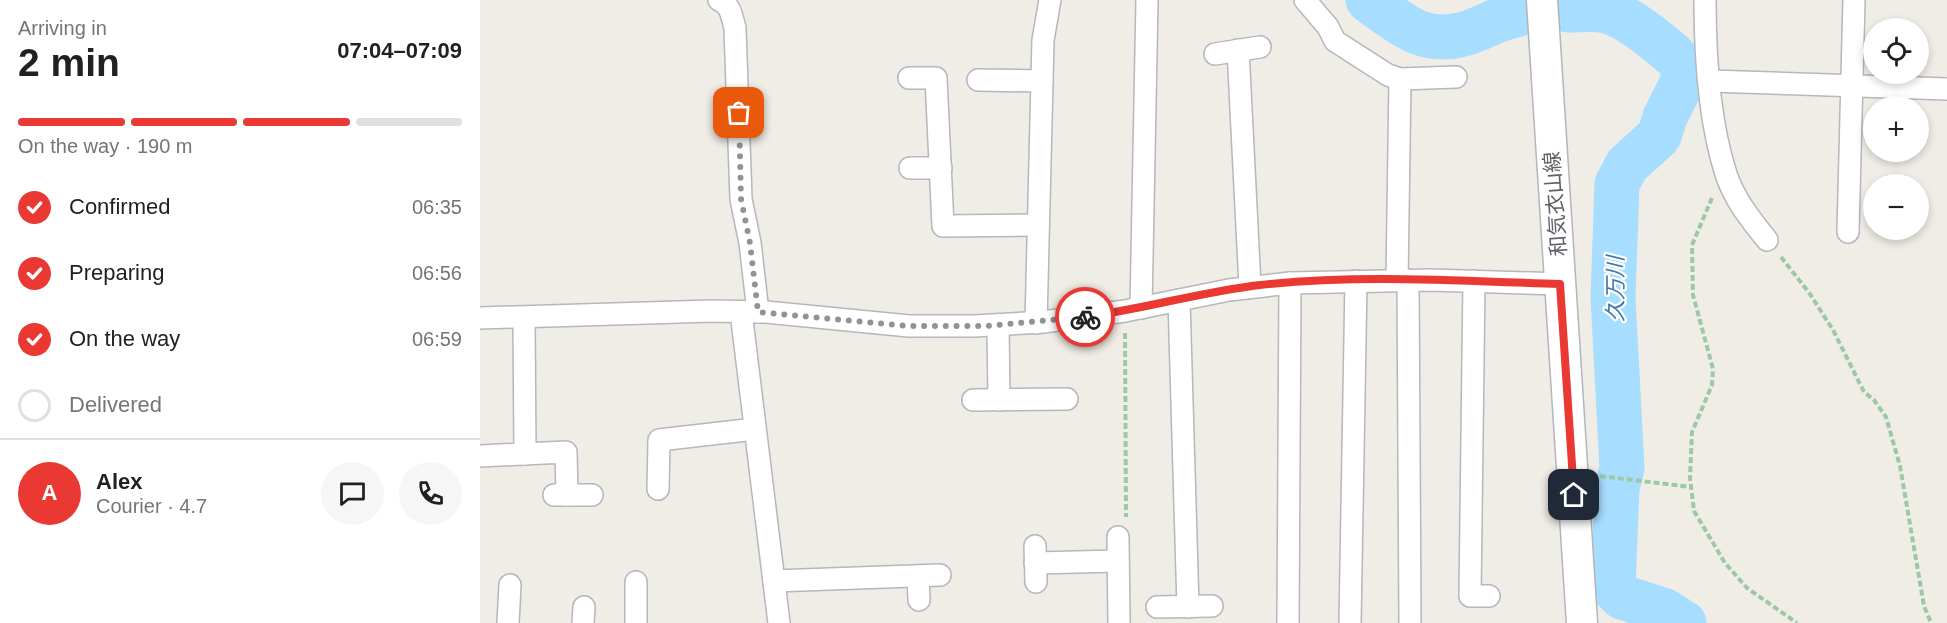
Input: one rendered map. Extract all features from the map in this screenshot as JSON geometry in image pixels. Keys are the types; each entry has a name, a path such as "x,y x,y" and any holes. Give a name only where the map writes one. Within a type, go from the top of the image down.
{"main road":[{"name":"和気衣山線","path":"1542,0 1582,623"}],"street":[{"path":"1036,322 1043,40 1050,0"},
{"path":"1133,310 1147,0"},
{"path":"1305,0 1328,27 1335,41 1388,75 1400,79 1456,77"},
{"path":"1705,0 1705,46 1717,136 1726,175 1739,201 1767,240"},
{"path":"1848,232 1854,0"},
{"path":"723,1 731,12 735,28 741,199 750,243 749,312 755,429 779,623"},
{"path":"1215,54 1260,47"},
{"path":"1238,50 1250,286"},
{"path":"909,78 936,78 944,226 1038,225"},
{"path":"1400,79 1410,623"},
{"path":"978,80 1042,81"},
{"path":"1710,81 1947,89"},
{"path":"910,168 941,168"},
{"path":"480,318 749,312 909,326 998,325 1133,310 1250,286 1290,283 1402,280 1560,284"},
{"path":"1350,623 1356,281"},
{"path":"1474,281 1470,596 1489,596"},
{"path":"1288,623 1290,283"},
{"path":"1179,300 1188,607"},
{"path":"524,318 525,454"},
{"path":"998,325 999,400"},
{"path":"973,400 1067,399"},
{"path":"658,489 658,440 755,429"},
{"path":"480,456 566,452 561,495 592,495"},
{"path":"1118,537 1119,623"},
{"path":"1035,564 1118,561"},
{"path":"774,581 940,575"},
{"path":"918,576 919,600"},
{"path":"636,582 636,623"},
{"path":"508,623 510,585"},
{"path":"1157,608 1212,606"}],"path":[{"path":"1714,193 1692,245 1693,295 1713,369 1713,385 1692,432 1691,487 1694,512 1725,563 1747,588 1797,623"},
{"path":"1767,240 1810,294 1833,330 1864,392 1874,400 1886,417 1900,466 1924,606 1931,623"},
{"path":"1118,537 1126,519 1133,310"},
{"path":"1573,473 1691,487"}],"waterway":[{"name":"久万川","path":"1368,0 1410,29 1433,36 1460,35 1516,15"},
{"name":"久万川","path":"1568,10 1598,10 1615,14 1651,36 1683,65 1683,81 1665,117 1659,136 1627,165 1617,184 1613,298 1622,468 1617,488 1613,588 1622,597 1665,611 1684,623"}],"way so far":[{"path":"739,113 741,199 750,243 758,312 909,326 986,326 1085,317"}],"route":[{"path":"1085,317 1250,286 1290,283 1432,280 1560,284 1574,495"}]}
